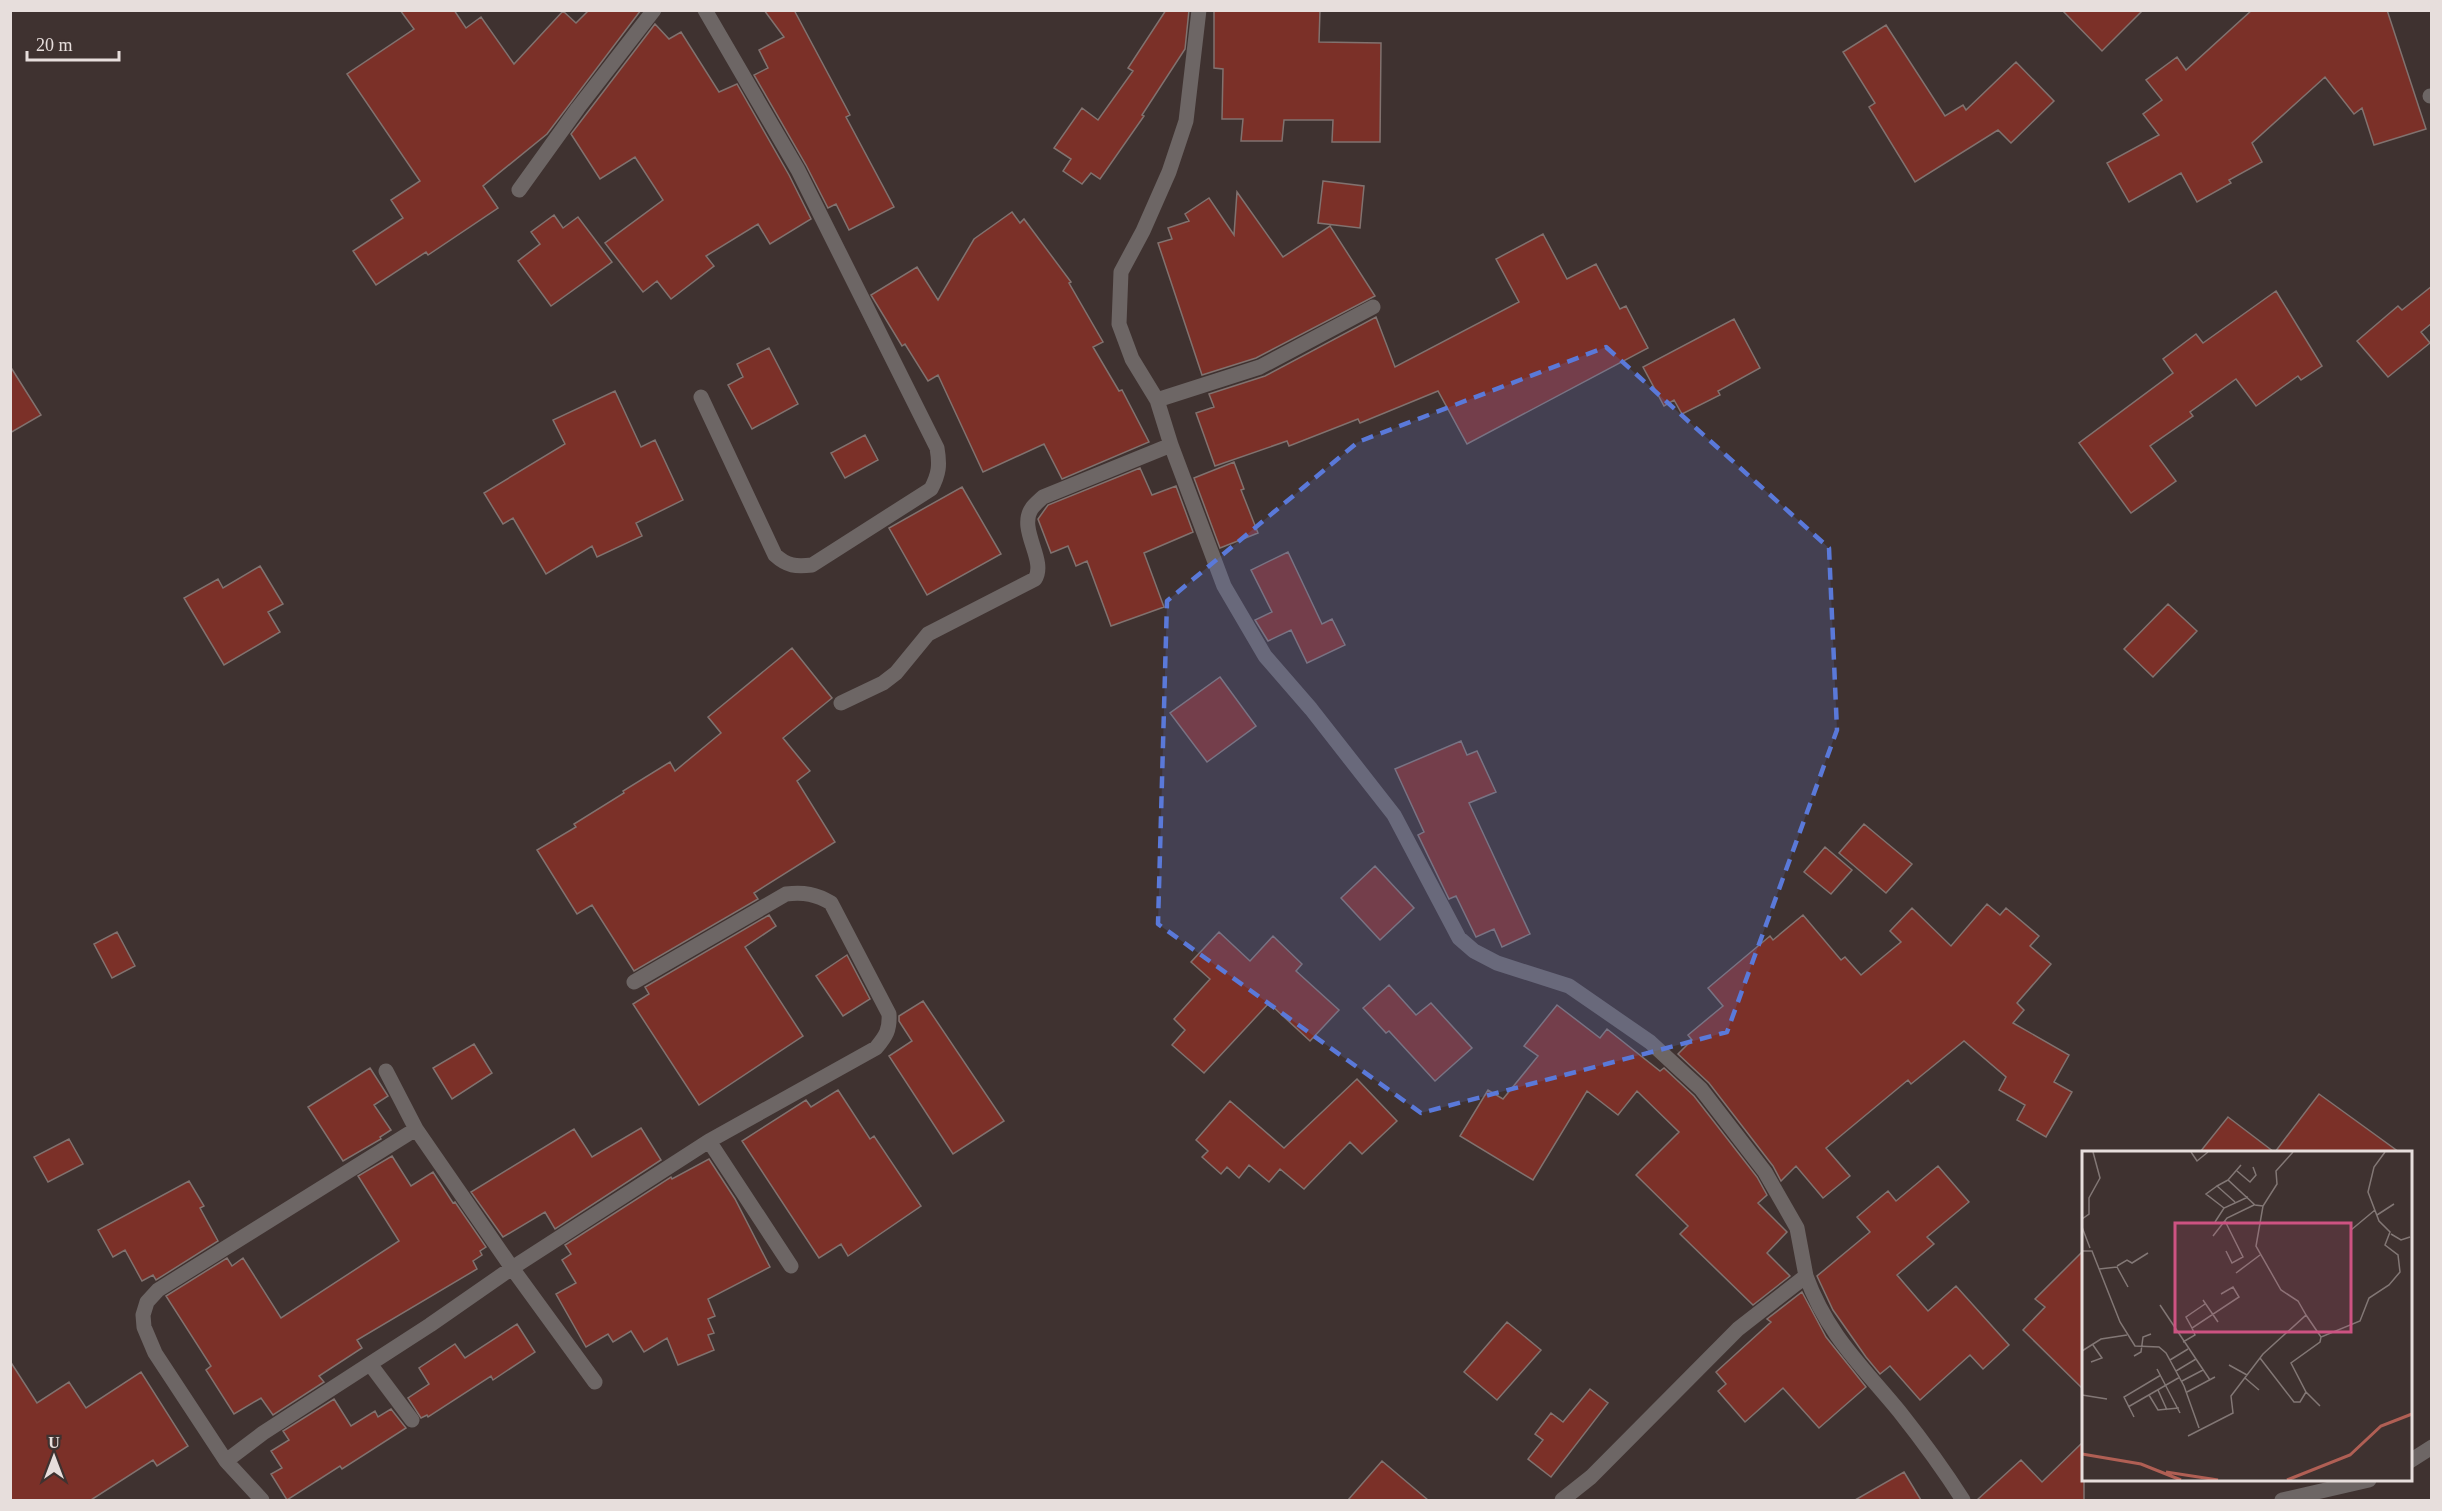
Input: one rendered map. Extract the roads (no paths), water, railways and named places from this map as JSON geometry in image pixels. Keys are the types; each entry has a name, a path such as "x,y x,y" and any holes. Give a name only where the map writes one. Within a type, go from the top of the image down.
{"street":[{"path":"519,190 578,108 654,10"},
{"path":"701,397 775,555 785,564 797,567 812,565 931,489 938,476 940,464 937,448 804,180 705,10"},
{"path":"1199,10 1186,121 1169,172 1143,231 1121,272 1119,324 1132,359 1157,400 1171,445 1224,586 1265,656 1311,709 1394,815 1459,938 1474,951 1497,963 1569,986 1650,1042 1701,1089 1765,1172 1797,1228 1806,1276 1815,1301 1848,1353 1898,1411 1946,1473 1963,1500"},
{"path":"1157,400 1260,367 1372,307"},
{"path":"841,703 883,683 896,673 928,634 1035,579 1038,571 1027,523 1032,508 1043,497 1171,445"},
{"path":"226,1461 263,1433 512,1268 709,1141 876,1048 887,1035 890,1025 889,1014 831,903 819,896 802,892 786,894 634,982"},
{"path":"386,1071 416,1129 512,1268 595,1382"},
{"path":"262,1500 226,1461 155,1353 144,1327 143,1315 147,1302 158,1290 416,1129"},
{"path":"709,1141 791,1266"},
{"path":"1562,1500 1591,1477 1738,1329 1806,1276"},
{"path":"370,1364 412,1420"},
{"path":"2412,1460 2432,1447"},
{"path":"2282,1500 2361,1481"}]}
